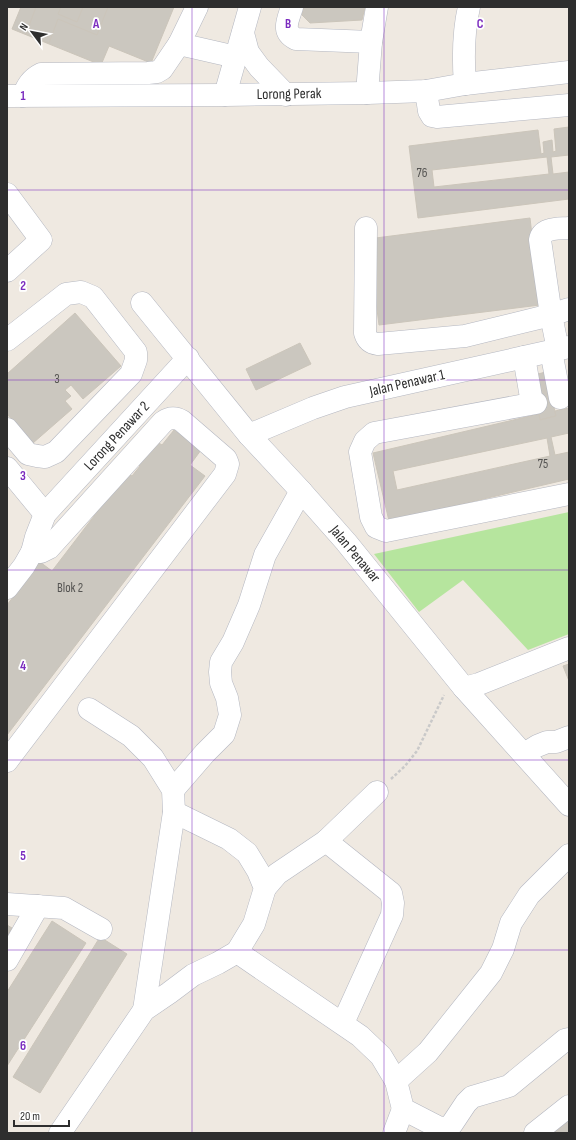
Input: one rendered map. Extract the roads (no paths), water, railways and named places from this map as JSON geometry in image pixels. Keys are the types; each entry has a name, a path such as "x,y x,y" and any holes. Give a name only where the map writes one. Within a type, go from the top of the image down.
{"street":[{"path":"15,96 26,88 32,79 41,74 157,72 162,69 178,44 197,7"},
{"path":"225,95 250,7"},
{"path":"292,7 287,24 287,31 290,36 296,38 370,42"},
{"path":"367,93 370,42 377,7"},
{"path":"465,84 463,41 469,7"},
{"path":"242,33 248,52 259,67 286,95"},
{"path":"178,44 236,57"},
{"name":"Lorong Perak","path":"15,96 286,95 426,91 465,84 569,72"},
{"path":"426,91 429,111 432,116 437,117 569,105"},
{"path":"7,194 41,240 7,271"},
{"path":"366,228 365,333 367,339 372,343 378,344 465,336 560,312"},
{"path":"550,400 559,349 560,312 544,266 541,236 543,232 548,230 569,228"},
{"path":"7,340 66,294 81,292 93,297 136,352 136,360 131,374 56,452 45,457 28,454 7,429"},
{"name":"Jalan Penawar","path":"142,303 249,435 346,542 460,683 569,805"},
{"name":"Jalan Penawar 1","path":"249,435 313,408 344,397 559,349"},
{"path":"524,357 550,400"},
{"name":"Lorong Penawar 2","path":"45,514 188,358"},
{"path":"550,400 374,433 365,441 360,452 371,517 376,527 386,531 569,494"},
{"path":"7,761 225,474 228,464 226,459 178,418 168,419 163,422 49,548 42,552 32,552"},
{"path":"7,468 45,514 32,552 24,566 7,588"},
{"path":"173,790 205,753 224,734 230,715 227,698 221,683 221,662 249,605 265,555 301,491"},
{"path":"460,683 479,684 569,648"},
{"path":"89,709 131,736 153,758 173,790 174,812 144,1010"},
{"path":"527,758 551,750 562,740"},
{"path":"60,1133 144,1010 193,975 218,964 237,952 254,924 265,888 277,874 294,864 326,841 377,792"},
{"path":"174,812 229,839 247,853 258,871 265,888"},
{"path":"326,841 391,893 392,903 392,915 343,1023"},
{"path":"396,1080 428,1052 491,973 502,949 511,923 529,895 569,855"},
{"path":"7,904 64,908 101,929"},
{"path":"7,960 38,906"},
{"path":"237,952 343,1023 360,1036 381,1056 396,1080 403,1109 394,1133"},
{"path":"403,1109 438,1127 443,1129 448,1127 452,1124 466,1103 472,1098 509,1086 565,1040 569,1039"},
{"path":"535,1133 569,1106"}]}
